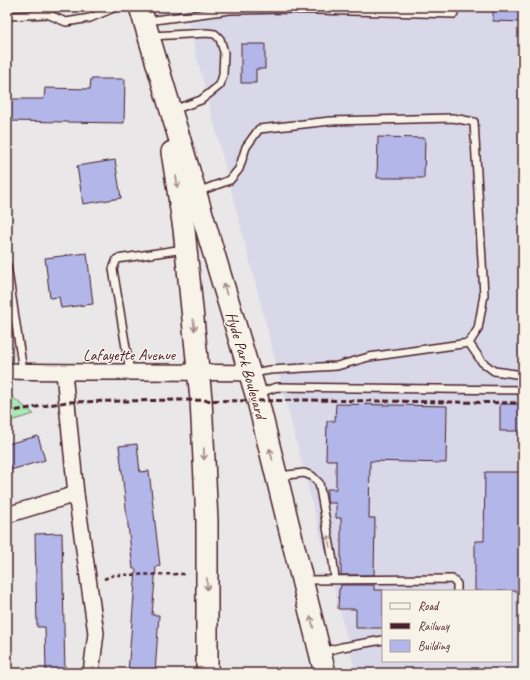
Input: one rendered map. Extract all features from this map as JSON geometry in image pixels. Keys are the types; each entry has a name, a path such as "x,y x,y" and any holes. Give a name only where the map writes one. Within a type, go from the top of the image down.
{"main road":[{"name":"Hyde Park Boulevard","path":"145,22 253,383 325,673"},
{"name":"Hyde Park Boulevard","path":"156,61 184,229 199,372 206,521 206,673"}],"street":[{"name":"Lafayette Avenue","path":"7,371 64,373 199,372 253,383"},
{"path":"64,373 76,494 96,633 91,673"},
{"path":"7,515 76,494"}],"lane":[{"path":"7,16 38,11 66,22 90,18 116,7"},
{"path":"145,22 203,10 283,9 454,14"},
{"path":"145,22 215,34 220,39 224,52 223,75 220,85 201,100 171,111"},
{"path":"196,193 230,180 239,168 246,147 259,129 330,121 453,118 474,122 484,295 478,329 469,343 369,357 338,366 270,370 253,383 263,392 273,387 523,390"},
{"path":"130,372 113,269 117,259 186,249"},
{"path":"7,265 23,371"},
{"path":"469,343 482,362 494,371 523,375"},
{"path":"276,476 304,473 312,476 319,483 335,579"},
{"path":"302,580 452,579 457,584 457,590"},
{"path":"320,653 382,640"}],"path":[{"path":"89,585 114,575 184,574"}],"shaded area":[{"path":"184,7 523,7 523,673 356,673"}],"green space":[{"path":"7,393 34,414 7,422"}],"building":[{"path":"493,7 523,7 523,22 493,21"},
{"path":"241,44 265,44 265,69 256,69 256,83 241,83"},
{"path":"91,79 125,79 124,123 7,121 7,99 44,99 45,88 90,89"},
{"path":"378,137 425,138 424,178 377,178"},
{"path":"115,160 121,198 83,204 77,166"},
{"path":"87,253 93,304 61,308 59,297 50,298 45,258"},
{"path":"336,404 447,406 446,463 370,461 369,518 375,518 374,575 341,575 341,518 336,518 336,503 328,503 327,501 327,489 336,489 336,460 326,460 327,421 335,421"},
{"path":"500,404 523,404 523,431 500,431"},
{"path":"38,436 45,460 7,471 7,444"},
{"path":"137,444 140,472 149,471 160,566 156,567 152,615 159,615 155,673 128,673 136,569 133,569 119,446"},
{"path":"485,472 523,472 523,591 475,590 475,541 484,541"},
{"path":"62,533 65,673 46,673 45,627 37,627 35,534"},
{"path":"341,585 374,585 374,590 382,590 382,628 356,628 356,609 338,609"}],"railway":[{"path":"7,412 67,402 178,400 523,403"}]}
